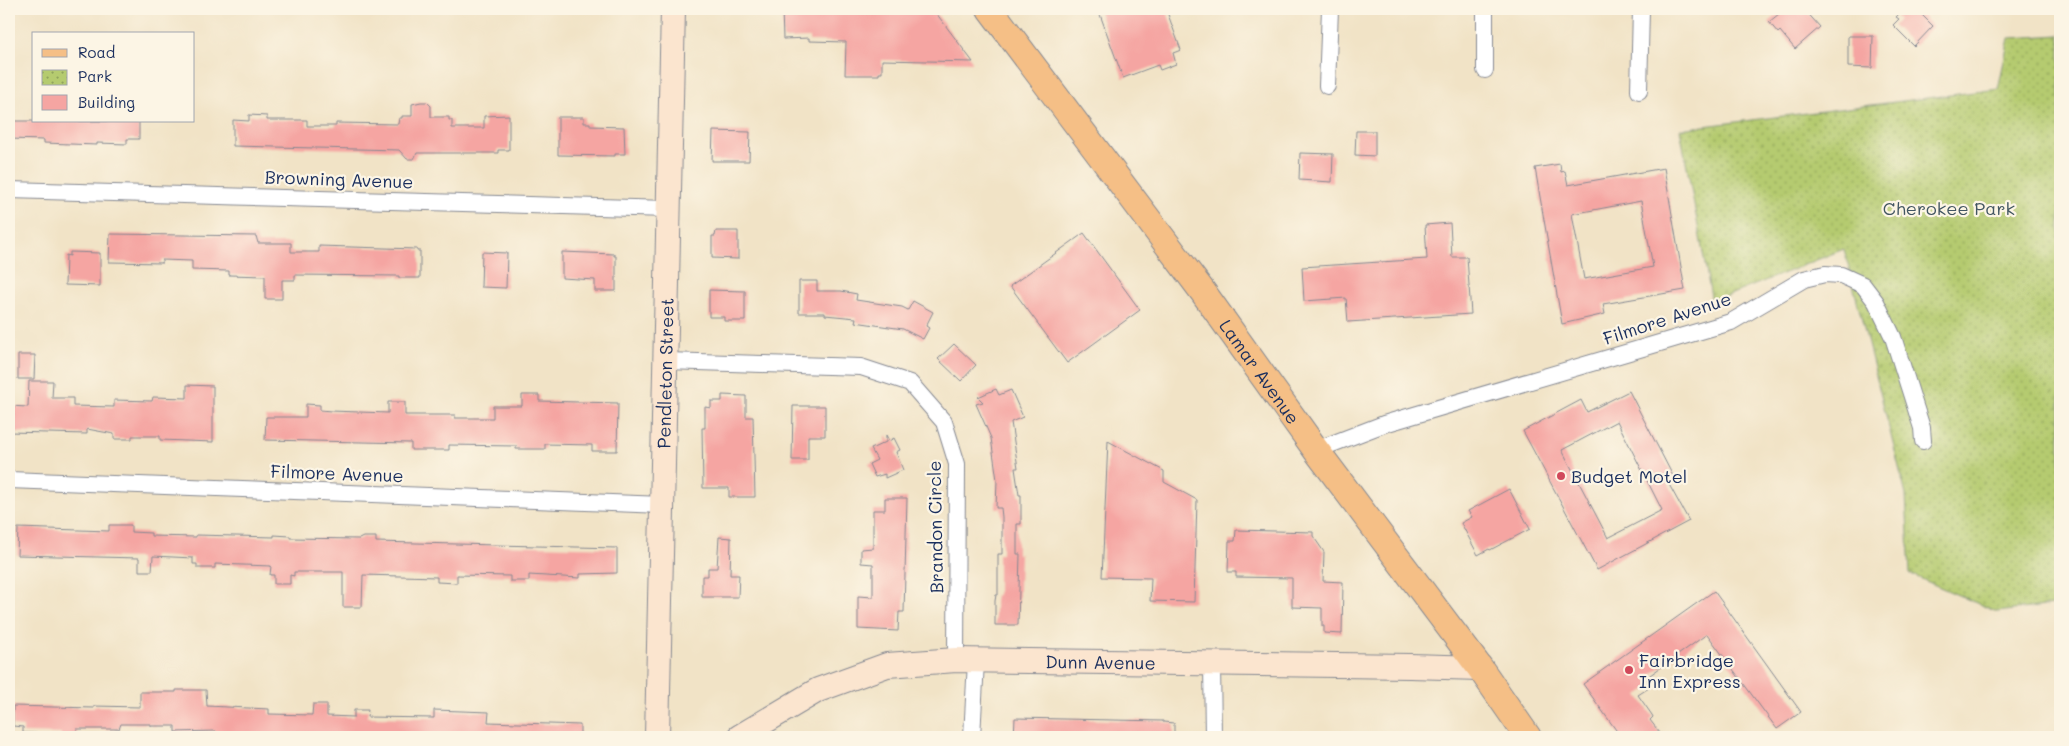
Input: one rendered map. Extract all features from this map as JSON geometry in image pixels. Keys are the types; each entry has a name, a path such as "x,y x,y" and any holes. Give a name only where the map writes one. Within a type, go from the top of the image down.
{"main road":[{"name":"Lamar Avenue","path":"990,9 1204,292 1316,450 1480,668 1528,737"}],"street":[{"name":"Pendleton Street","path":"657,737 672,9"},
{"path":"1327,86 1330,9"},
{"path":"1485,9 1485,70"},
{"path":"1639,91 1642,9"},
{"name":"Browning Avenue","path":"9,190 668,208"},
{"name":"Filmore Avenue","path":"1316,450 1384,424 1731,322 1804,279 1826,274 1841,276 1863,285 1876,302 1893,337 1922,428 1923,441"},
{"name":"Brandon Circle","path":"666,361 861,367 910,383 944,422 958,464 966,661 972,737"},
{"name":"Filmore Avenue","path":"9,480 663,505"},
{"name":"Dunn Avenue","path":"739,737 818,690 887,665 966,661 1480,668"},
{"path":"1212,663 1213,737"}],"green space":[{"name":"Cherokee Park","path":"2060,35 2060,604 1997,612 1910,574 1906,495 1844,249 1712,302 1680,129 1998,89 2009,38"}],"building":[{"path":"782,9 933,9 973,62 882,60 882,73 879,73 879,75 845,75 846,42 809,41 809,38 783,39"},
{"path":"1098,9 1166,9 1181,50 1173,53 1176,64 1160,70 1158,65 1123,78"},
{"path":"1785,9 1804,9 1820,27 1795,49 1780,31 1778,33 1769,22"},
{"path":"1904,9 1916,9 1933,26 1914,46 1893,25 1899,19 1896,17"},
{"path":"1848,36 1873,36 1872,68 1848,67"},
{"path":"427,102 431,106 431,117 449,117 449,120 452,120 452,128 484,128 484,116 509,115 509,150 498,150 498,153 417,153 414,159 407,159 399,150 233,146 233,120 249,121 249,115 267,116 267,120 307,120 307,126 336,126 336,123 398,124 399,118 402,118 402,116 412,116 412,104"},
{"path":"558,117 584,117 584,123 590,123 590,126 624,127 625,154 615,154 615,156 558,155"},
{"path":"9,121 139,122 139,139 127,139 127,144 44,143 44,140 9,139"},
{"path":"713,131 750,132 749,161 712,161"},
{"path":"1356,131 1375,131 1375,156 1355,155"},
{"path":"1300,153 1333,154 1332,182 1299,180"},
{"path":"1560,164 1561,172 1565,171 1568,185 1664,168 1685,290 1603,304 1605,314 1562,324 1535,168","holes":["1641,201 1653,267 1584,279 1572,214"]},
{"path":"1450,223 1452,257 1467,257 1471,314 1348,322 1346,298 1304,301 1302,267 1427,259 1425,225"},
{"path":"716,231 738,231 738,259 712,258 712,236 715,236"},
{"path":"1084,233 1140,310 1067,363 1010,286"},
{"path":"110,234 256,236 258,243 291,243 291,252 319,252 319,246 417,249 417,251 420,251 420,278 295,275 295,280 282,280 282,299 265,299 265,276 229,275 229,271 192,270 192,261 162,260 162,263 109,262"},
{"path":"70,252 100,253 100,286 65,285 66,255 70,256"},
{"path":"482,252 507,253 506,288 481,287"},
{"path":"562,252 614,254 616,256 616,291 595,291 595,280 562,278"},
{"path":"799,281 817,281 817,291 841,291 857,294 856,300 902,307 908,310 913,301 933,312 926,326 929,328 923,339 903,329 855,322 856,318 825,315 825,313 799,313"},
{"path":"709,290 745,291 745,321 724,321 724,317 709,317"},
{"path":"954,344 976,365 961,381 938,359"},
{"path":"18,355 35,355 34,379 18,379"},
{"path":"29,381 53,381 52,398 73,398 73,406 114,407 114,400 152,401 153,397 187,398 187,385 213,386 213,442 160,440 160,436 132,436 132,439 114,439 114,434 87,429 87,434 9,432 9,406 28,407"},
{"path":"996,389 999,395 1011,390 1023,417 1011,422 1018,468 1015,468 1019,495 1021,495 1021,524 1017,524 1017,554 1020,554 1018,625 995,625 995,601 996,595 998,595 998,554 1002,554 1002,517 1001,508 996,508 997,480 991,438 976,404 983,402 978,397"},
{"name":"Budget Motel","path":"1629,391 1673,476 1666,479 1689,521 1597,570 1523,431 1581,400 1587,412","holes":["1617,421 1662,510 1608,538 1562,450"]},
{"path":"522,395 539,395 539,401 618,403 617,451 592,451 592,445 545,444 545,449 516,449 516,446 449,445 449,450 411,450 411,443 265,440 266,417 306,417 306,404 320,405 320,410 388,413 388,402 405,402 405,415 455,415 455,418 493,418 493,406 522,406"},
{"path":"722,395 746,396 746,417 753,417 755,497 729,497 729,488 703,488 702,428 705,428 705,407 711,408 711,401 722,401"},
{"path":"793,406 825,406 825,436 808,436 808,460 792,460"},
{"path":"886,435 889,441 894,438 900,450 896,452 903,470 885,478 885,474 875,477 869,464 877,460 871,449 886,442"},
{"path":"1108,441 1164,471 1164,482 1197,500 1194,602 1150,601 1151,578 1102,577"},
{"path":"1509,489 1530,529 1478,555 1461,523 1472,517 1468,511"},
{"path":"885,498 907,498 904,612 899,612 898,631 858,629 858,596 873,597 873,564 861,563 861,549 873,548 873,510 885,510"},
{"path":"109,525 131,525 131,532 151,533 151,536 274,537 274,535 290,536 290,538 359,539 363,537 376,537 376,542 617,548 617,573 580,574 580,578 529,575 529,581 510,581 510,576 457,575 457,583 437,582 437,577 363,575 362,607 343,607 343,572 294,572 294,576 290,575 290,584 274,584 274,575 270,575 271,566 215,564 215,568 197,568 197,564 193,564 193,558 153,556 152,571 139,571 139,558 17,555 18,528 109,531"},
{"path":"1236,530 1313,532 1313,536 1324,552 1323,581 1343,582 1342,634 1324,633 1322,608 1292,607 1292,578 1236,577 1236,572 1228,572 1229,541 1235,541"},
{"path":"719,537 731,538 730,575 739,575 738,597 702,597 702,576 708,576 708,568 717,568"},
{"name":"Fairbridge Inn Express","path":"1714,591 1801,712 1777,729 1707,634 1646,678 1652,686 1638,695 1653,717 1650,720 1663,737 1621,737 1583,684"},
{"path":"176,690 206,690 207,706 269,709 269,714 312,715 313,704 327,704 327,716 354,717 354,710 368,710 367,717 434,718 434,710 489,712 488,722 580,725 580,737 308,737 278,735 278,737 229,737 229,734 216,733 216,731 175,732 175,726 121,724 119,729 77,729 77,737 61,737 61,734 23,733 23,727 13,726 13,706 140,707 140,692 176,692"},
{"path":"1015,718 1163,721 1174,723 1174,737 1014,737"}],"place":[{"name":"Budget Motel","path":"1561,476"},
{"name":"Fairbridge Inn Express","path":"1629,670"}]}
